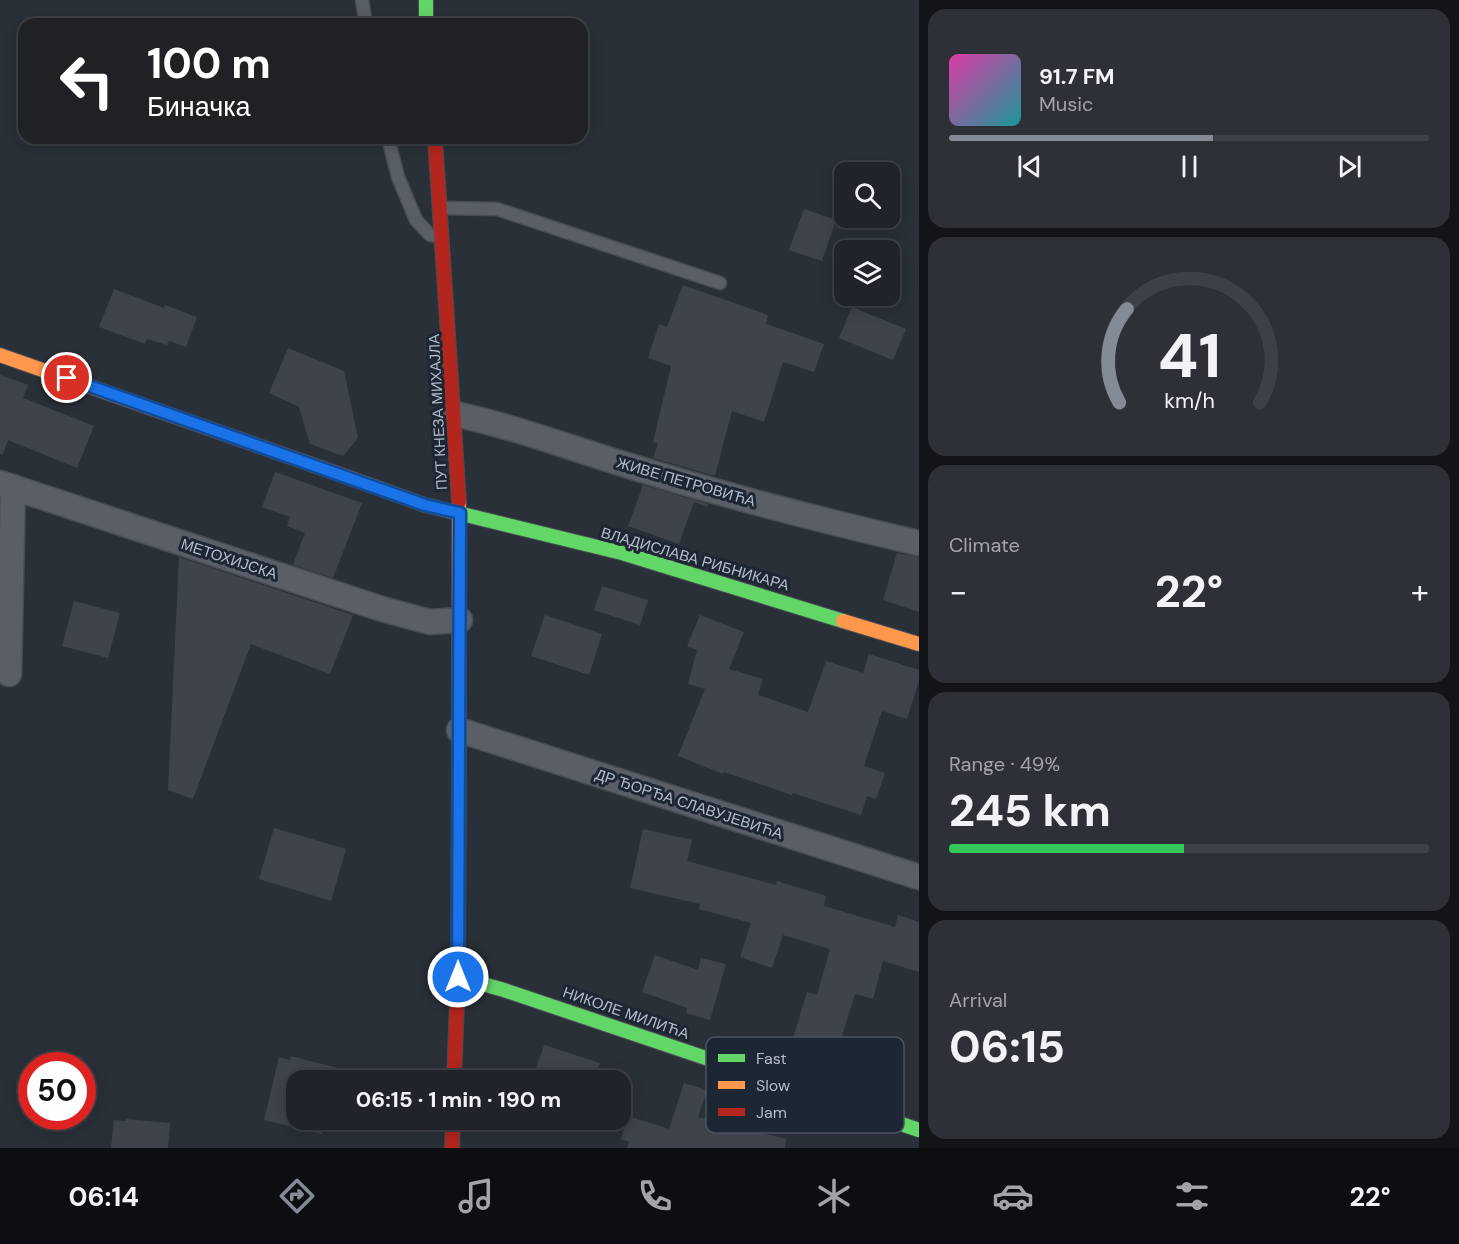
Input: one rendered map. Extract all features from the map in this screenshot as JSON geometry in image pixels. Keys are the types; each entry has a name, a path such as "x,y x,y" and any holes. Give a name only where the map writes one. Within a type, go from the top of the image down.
{"street":[{"path":"426,0 426,18"},
{"name":"ПУТ КНЕЗА МИХАЈЛА","path":"436,144 460,513 458,977 454,1070"},
{"name":"ВЛАДИСЛАВА РИБНИКАРА","path":"0,355 425,505 622,553 919,644"},
{"name":"ЖИВЕ ПЕТРОВИЋА","path":"455,414 506,426 621,464 813,519 919,543"},
{"path":"6,485 9,674"},
{"name":"МЕТОХИЈСКА","path":"6,485 382,609 430,622 460,620"},
{"name":"ДР ЂОРЂА СЛАВУЈЕВИЋА","path":"459,730 919,877"},
{"name":"НИКОЛЕ МИЛИЋА","path":"458,977 504,990 706,1058"},
{"name":"НИКОЛЕ МИЛИЋА","path":"904,1125 919,1130"},
{"path":"452,1148 453,1130"}],"lane":[{"path":"362,0 365,18"},
{"path":"390,144 398,177 416,220 430,235 443,236"},
{"path":"441,208 497,209 720,283"}],"building":[{"path":"804,209 834,219 834,226 822,261 789,250"},
{"path":"683,285 768,315 766,324 824,344 814,372 783,362 764,422 732,411 715,476 653,458 658,443 653,442 671,366 648,358 659,324 667,327"},
{"path":"114,289 164,308 165,305 197,317 186,347 169,341 167,345 147,339 145,344 99,327"},
{"path":"852,307 906,329 893,360 839,338"},
{"path":"288,348 344,371 358,438 343,456 310,444 299,407 269,393"},
{"path":"0,375 28,385 23,398 94,426 77,468 8,440 3,454 0,454"},
{"path":"275,472 362,503 333,578 293,565 305,533 287,526 290,517 262,507"},
{"path":"643,485 708,504 708,507 694,502 679,544 628,526"},
{"path":"897,553 919,557 919,612 883,600"},
{"path":"179,557 353,615 330,674 251,644 193,799 168,790"},
{"path":"602,586 648,600 640,625 594,610"},
{"path":"74,601 120,613 108,658 62,646"},
{"path":"545,615 602,634 589,675 531,656"},
{"path":"700,615 744,632 729,669 763,679 758,695 808,712 826,661 863,673 869,654 919,670 919,681 907,719 882,711 864,766 885,773 876,799 867,796 861,815 724,772 723,774 678,756 705,689 688,684 697,650 687,646"},
{"path":"274,828 346,849 331,901 259,879"},
{"path":"643,829 692,840 687,861 776,885 777,881 826,896 824,906 895,927 898,915 919,922 919,972 883,961 873,999 855,994 842,1037 793,1037 807,992 817,995 830,949 783,935 772,968 740,957 751,923 699,909 700,904 630,888"},
{"path":"655,955 698,970 701,958 726,964 710,1020 686,1013 687,1008 642,992"},
{"path":"544,1045 600,1063 598,1070 535,1070"},
{"path":"291,1056 338,1068 338,1070 286,1070 286,1125 264,1120 279,1057 290,1060"},
{"path":"684,1083 706,1090 698,1117 706,1119 706,1133 762,1133 786,1139 785,1148 627,1148 629,1142 621,1139 624,1130 631,1130 631,1117 669,1129"},
{"path":"126,1119 170,1123 168,1148 111,1148 114,1120 126,1121"},
{"path":"305,1130 323,1130 322,1134"}],"traffic: fast":[{"path":"426,0 426,18"},
{"path":"364,483 425,505 622,553 843,621"},
{"path":"458,977 504,990 706,1058"},
{"path":"904,1125 919,1130"}],"traffic: slow":[{"path":"0,355 364,483"},
{"path":"459,502 459,754"},
{"path":"843,621 919,644"}],"traffic: jam":[{"path":"435,144 459,502"},
{"path":"454,1070 458,977 459,754"},
{"path":"452,1148 453,1130"}],"route":[{"path":"67,378 425,505 460,513 458,977"}]}
